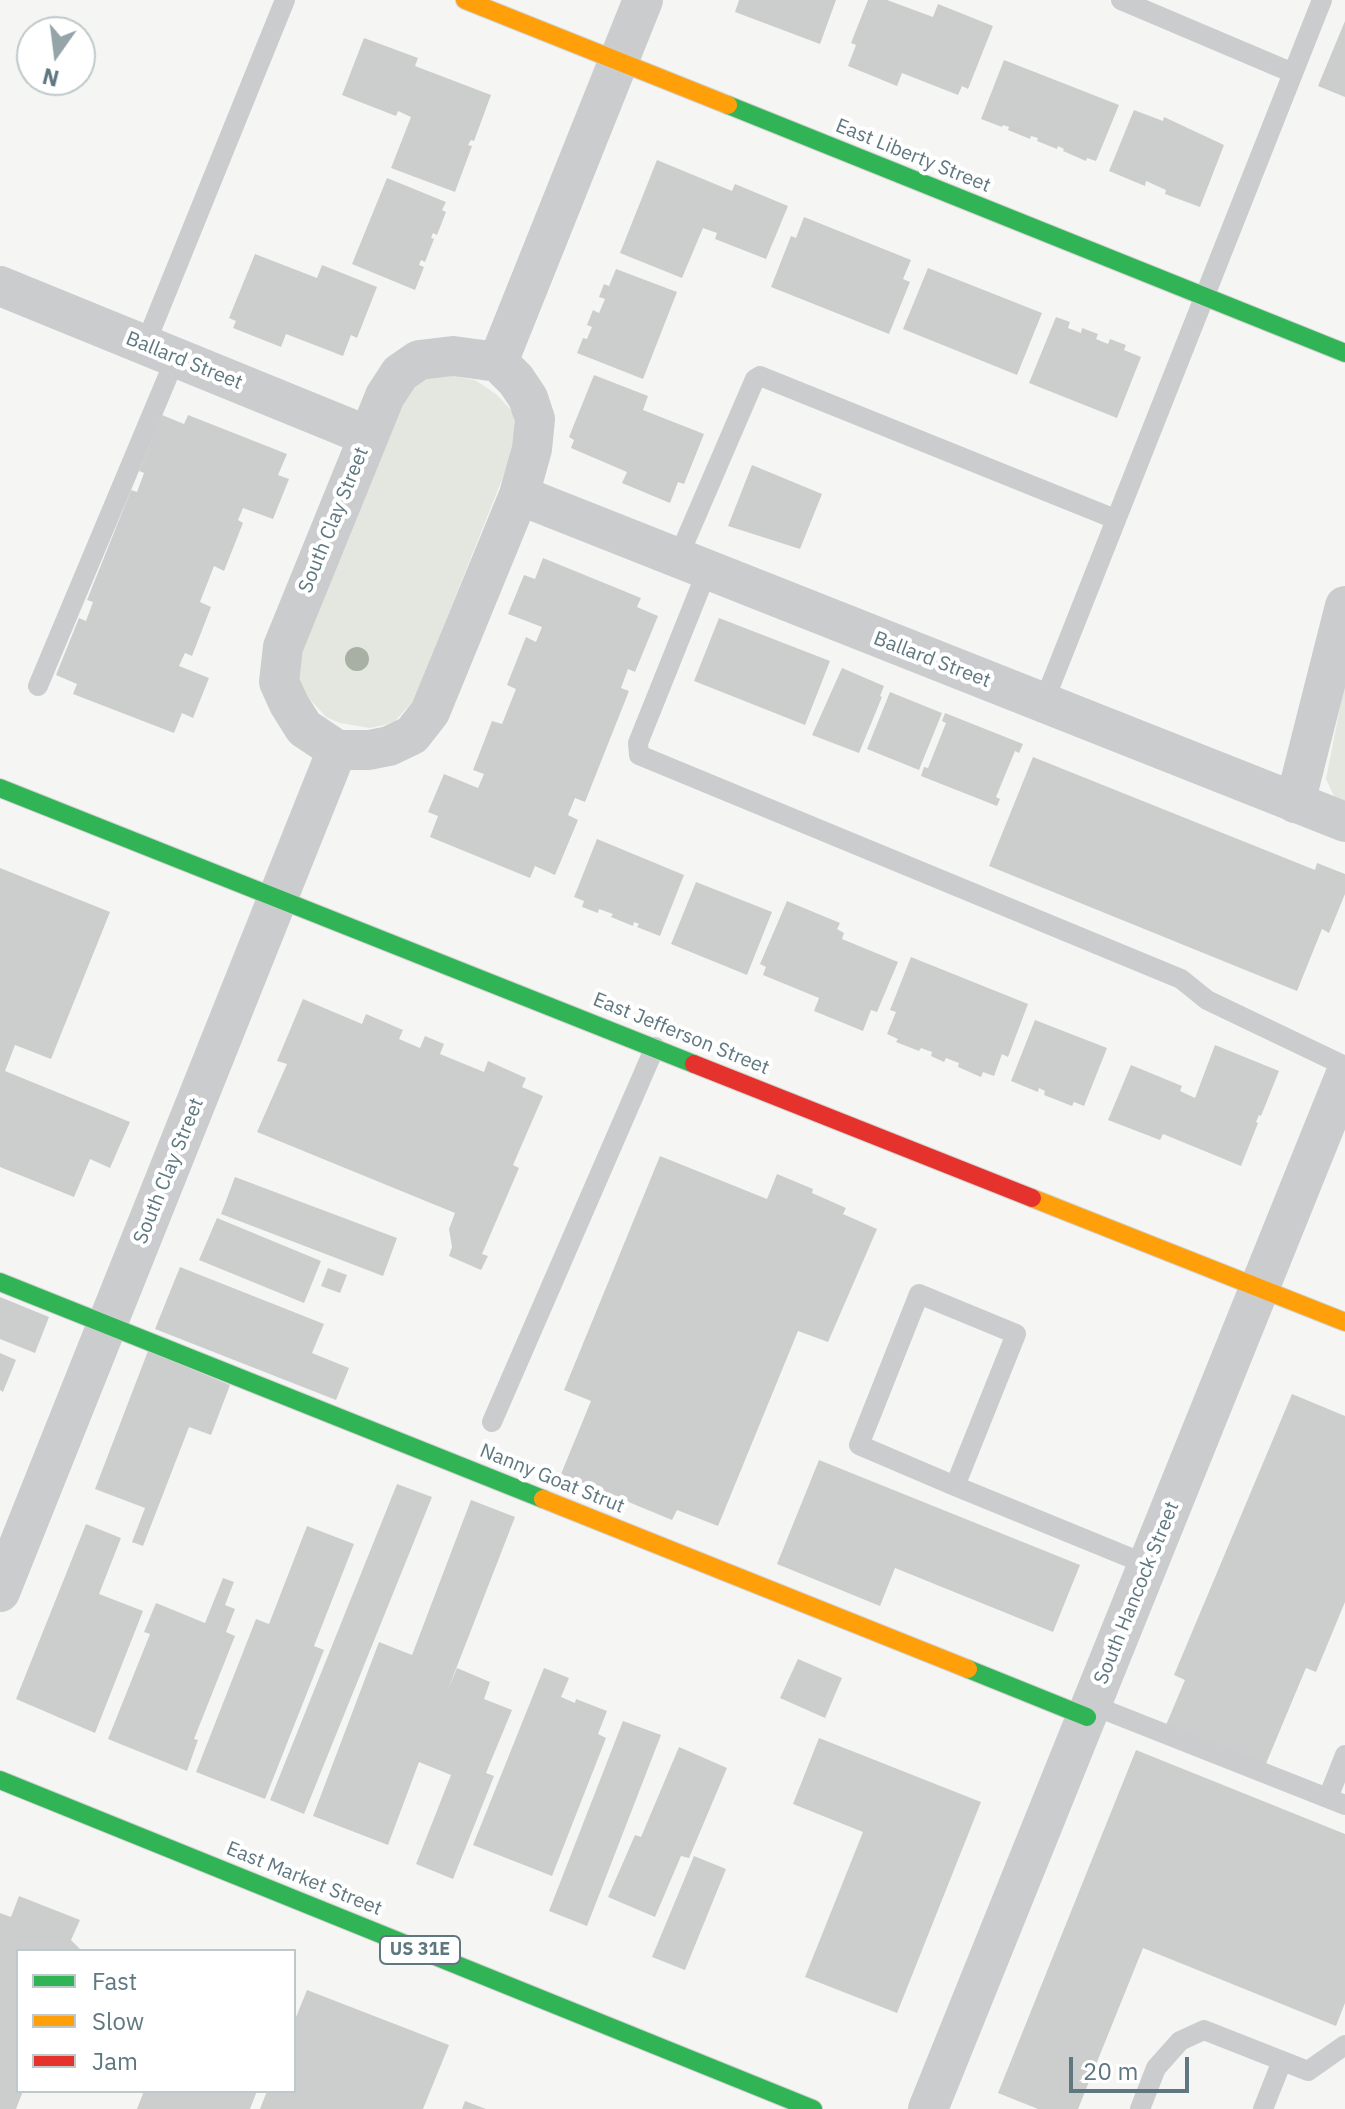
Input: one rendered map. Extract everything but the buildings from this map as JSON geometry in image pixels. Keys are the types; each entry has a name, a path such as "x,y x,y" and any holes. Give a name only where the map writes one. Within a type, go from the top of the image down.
{"street":[{"name":"East Liberty Street","path":"465,0 1345,353"},
{"path":"337,750 369,750 389,746 412,735 430,712 519,495 532,449 535,419 528,398 498,362 643,0"},
{"name":"Ballard Street","path":"0,286 368,436"},
{"name":"South Clay Street","path":"0,1592 337,750 304,728 279,682 283,647 368,436 385,396 400,373 419,360 453,356 498,362"},
{"name":"Ballard Street","path":"519,495 1345,822"},
{"path":"1295,803 1345,606"},
{"name":"East Jefferson Street","path":"0,788 1345,1322"},
{"name":"South Hancock Street","path":"928,2109 1345,1076"},
{"name":"Nanny Goat Strut","path":"0,1282 1090,1711"},
{"name":"East Market Street","path":"0,1780 813,2109"}],"lane":[{"path":"38,686 285,0"},
{"path":"1121,0 1293,73"},
{"path":"1043,704 1322,0"},
{"path":"1115,519 760,376 755,379 692,566 638,743 639,755 1181,979 1207,1000 1345,1066"},
{"path":"492,1422 655,1047"},
{"path":"955,1486 1016,1334 919,1294 859,1445 955,1486 1148,1565"},
{"path":"1090,1711 1336,1802 1345,1755"},
{"path":"1140,2109 1156,2068 1180,2041 1204,2030 1308,2071 1345,2045"},
{"path":"1263,2109 1282,2061"}],"shaded area":[{"path":"452,376 475,380 496,394 513,412 513,452 414,700 395,721 384,725 370,728 340,723 326,717 299,683 301,654 401,402 413,387 428,378"},
{"path":"1345,682 1345,802 1334,796 1326,779"}],"traffic: fast":[{"path":"728,105 1345,353"},
{"path":"0,788 694,1064"},
{"path":"0,1282 543,1499"},
{"path":"968,1669 1087,1717"},
{"path":"0,1780 813,2109"}],"traffic: slow":[{"path":"465,0 728,105"},
{"path":"1032,1198 1345,1322"},
{"path":"543,1499 968,1669"}],"traffic: jam":[{"path":"694,1064 1032,1198"}]}
